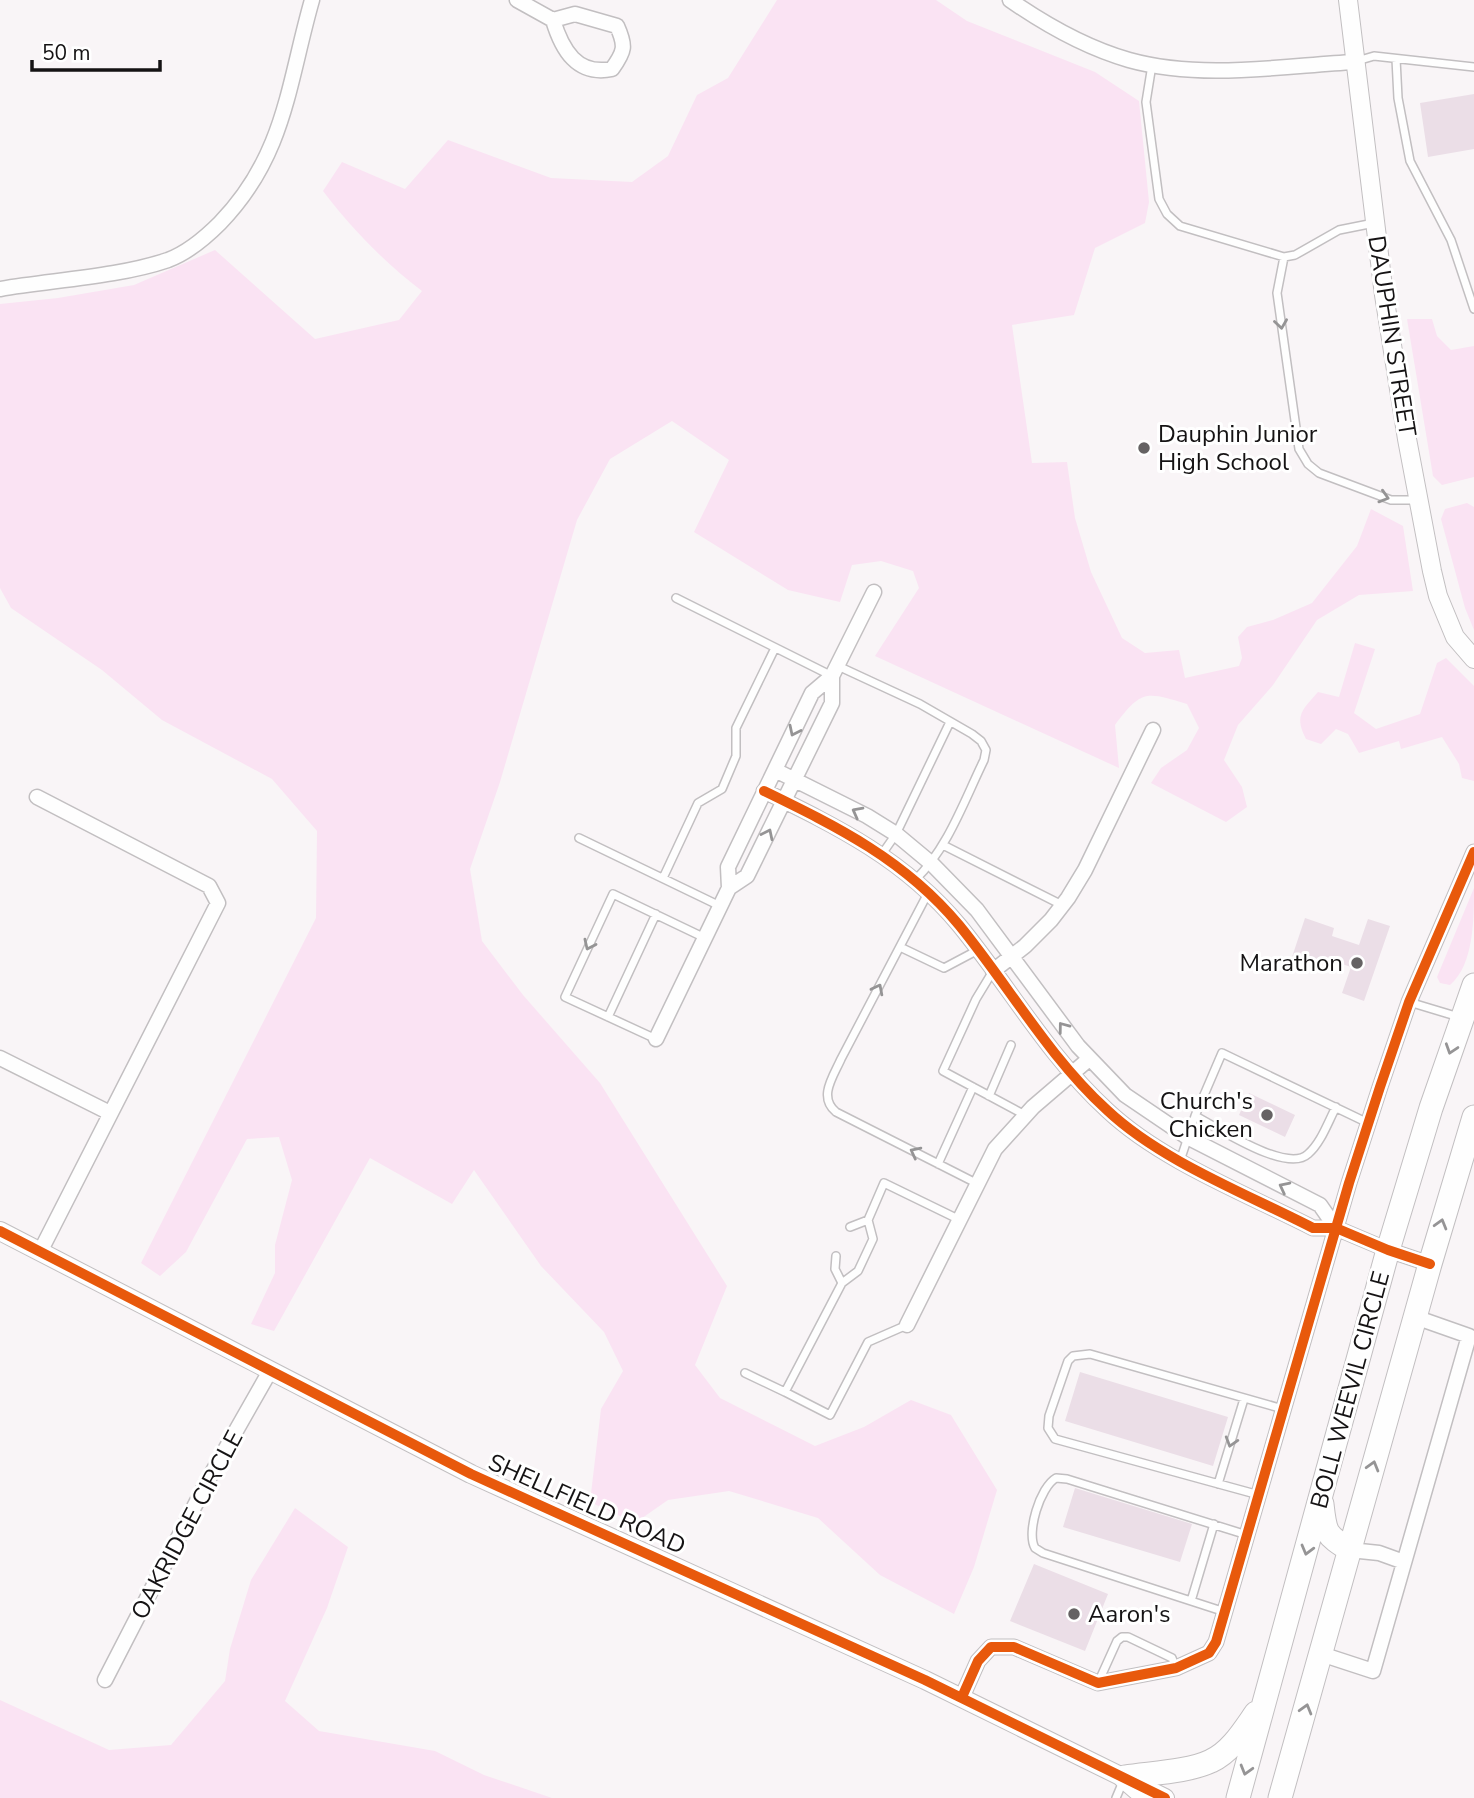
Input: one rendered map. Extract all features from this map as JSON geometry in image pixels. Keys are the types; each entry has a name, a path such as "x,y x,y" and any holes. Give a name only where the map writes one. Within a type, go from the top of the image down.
{"highway":[{"name":"BOLL WEEVIL CIRCLE","path":"1238,1798 1388,1250 1467,1021 1474,985"},
{"name":"BOLL WEEVIL CIRCLE","path":"1280,1798 1474,1117"},
{"path":"1321,1497 1325,1531 1332,1539 1350,1550"},
{"path":"1121,1788 1212,1761 1235,1742 1267,1697"},
{"path":"1295,1746 1298,1798"},
{"path":"1121,1788 1149,1798"}],"street":[{"path":"0,289 88,276 170,259 205,238 234,208 258,173 276,136 312,0"},
{"path":"517,0 553,20 559,38 575,61 596,72 612,69 625,43 617,26 575,14 553,20"},
{"path":"1010,0 1075,39 1112,55 1152,65 1234,69 1354,62"},
{"name":"DAUPHIN STREET","path":"1348,0 1388,321 1419,500 1438,596 1455,637 1474,659"},
{"path":"656,1039 729,888 728,867 764,791 812,693 835,671 874,592"},
{"path":"729,888 747,876 832,703 835,671"},
{"path":"993,971 1051,920 1062,905 1085,870 1153,730"},
{"path":"775,770 896,834 932,864 977,910 1089,1059 1125,1095 1187,1137 1320,1205 1336,1228"},
{"path":"764,791 882,854 915,880 959,925 1071,1074 1131,1130 1180,1161 1313,1228 1336,1228 1430,1264"},
{"path":"37,797 209,886 218,903 40,1252"},
{"path":"962,1698 978,1661 991,1647 1014,1647 1098,1683 1176,1668 1209,1653 1216,1642 1369,1123 1409,1002 1474,852"},
{"path":"0,1058 110,1113"},
{"path":"907,1325 995,1149 1025,1115 1089,1059"},
{"name":"SHELLFIELD ROAD","path":"0,1231 471,1474 962,1698 1121,1788 1165,1798"},
{"path":"1321,1654 1373,1671 1469,1336 1415,1317"},
{"name":"OAKRIDGE CIRCLE","path":"104,1680 208,1480 270,1371"},
{"path":"1360,1512 1367,1536 1379,1553"},
{"path":"1350,1550 1379,1553 1404,1562"}],"lane":[{"path":"1354,62 1374,57 1474,67"},
{"path":"1396,59 1398,99 1410,161 1451,240 1474,309"},
{"path":"1152,65 1146,102 1159,199 1167,214 1180,226 1284,257 1295,255 1339,230 1375,223"},
{"path":"1284,257 1277,293 1299,449 1308,464 1319,473 1391,500 1419,500"},
{"path":"676,598 775,648 920,704 981,741 986,750 984,760 943,845 932,864 915,880"},
{"path":"663,878 698,803 722,789 736,756 736,728 775,648"},
{"path":"882,854 896,834 950,722"},
{"path":"579,838 720,906"},
{"path":"943,845 1062,905"},
{"path":"928,893 841,1059 826,1097 829,1106 836,1112 976,1183"},
{"path":"656,1039 565,997 613,894 705,938"},
{"path":"608,1017 656,914"},
{"path":"900,947 944,968 951,967 978,950"},
{"path":"993,971 976,999 943,1071 1025,1115"},
{"path":"1409,1002 1467,1021"},
{"path":"989,1096 1012,1045"},
{"path":"1180,1161 1195,1116 1222,1053 1369,1123"},
{"path":"938,1164 973,1087"},
{"path":"1195,1116 1268,1154 1298,1160 1307,1156 1315,1146 1336,1107"},
{"path":"785,1392 842,1283 858,1272 873,1239 868,1220 884,1183 958,1219"},
{"path":"850,1227 868,1220"},
{"path":"836,1256 835,1269 842,1283"},
{"path":"745,1373 831,1415 868,1342 907,1325"},
{"path":"1259,1495 1055,1439 1048,1428 1048,1416 1068,1361 1073,1356 1090,1354 1283,1410"},
{"path":"1218,1484 1244,1399"},
{"path":"1225,1612 1043,1553 1035,1548 1031,1534 1044,1489 1056,1478 1067,1479 1247,1535"},
{"path":"1191,1601 1214,1524"},
{"path":"1098,1683 1117,1641 1122,1637 1128,1637 1172,1658 1176,1668"}],"shaded area":[{"path":"777,0 936,0 967,21 1095,72 1139,101 1149,202 1145,223 1095,248 1074,315 1012,325 1032,463 1067,462 1075,518 1091,572 1122,638 1145,653 1179,650 1185,678 1239,666 1242,658 1238,637 1247,627 1273,620 1312,603 1357,546 1371,509 1403,526 1413,591 1359,595 1317,620 1273,685 1238,725 1224,760 1242,787 1247,807 1226,822 1151,783 1161,768 1187,750 1199,728 1187,704 1146,696 1132,705 1115,725 1119,768 875,656 919,588 913,571 881,561 852,565 840,602 788,590 694,532 729,460 672,421 610,459 577,520 500,782 470,869 482,941 523,995 600,1083 727,1286 695,1365 720,1398 815,1446 864,1427 911,1400 951,1415 997,1490 974,1567 954,1614 880,1575 818,1518 729,1491 668,1500 635,1523 590,1502 601,1409 623,1371 604,1332 541,1266 474,1170 452,1204 370,1158 274,1331 251,1324 275,1273 275,1245 292,1180 279,1137 247,1139 186,1252 160,1276 141,1263 316,918 317,831 272,779 162,720 102,670 11,608 0,588 0,304 58,298 134,285 215,250 315,339 399,320 422,291 369,244 323,191 342,162 405,189 448,140 551,178 632,182 668,156 697,95 728,78"},
{"path":"1407,319 1432,319 1437,336 1451,350 1474,346 1474,477 1442,485 1433,476"},
{"path":"1467,503 1474,507 1474,630 1465,608 1441,519 1445,509"},
{"path":"1355,643 1375,649 1354,713 1376,729 1420,714 1437,663 1446,658 1474,686 1474,781 1462,778 1459,764 1442,737 1401,749 1399,741 1359,753 1348,734 1336,729 1321,744 1306,739 1300,719 1302,714 1318,692 1339,697"},
{"path":"1474,888 1471,940 1464,966 1450,985 1440,983 1437,977"},
{"path":"295,1508 348,1547 327,1608 285,1701 319,1731 435,1751 484,1775 552,1798 0,1798 0,1700 109,1750 171,1745 225,1681 230,1649 251,1580"}],"building":[{"path":"1474,94 1474,149 1428,157 1420,103"},
{"name":"Marathon","path":"1305,918 1334,928 1332,936 1359,945 1368,919 1390,926 1364,1001 1342,993 1351,967 1324,958 1320,970 1291,960"},
{"name":"Church's Chicken","path":"1249,1093 1295,1115 1285,1137 1239,1115"},
{"path":"1080,1372 1228,1417 1213,1466 1065,1421"},
{"path":"1075,1488 1192,1524 1180,1562 1063,1527"},
{"path":"1034,1564 1108,1594 1085,1651 1010,1621"}],"cycle path":[{"path":"764,791 869,847 938,902 977,948 1066,1067 1107,1110 1129,1128 1179,1161 1313,1228 1336,1228 1430,1264"},
{"path":"962,1697 978,1661 991,1647 1014,1647 1098,1683 1176,1668 1209,1653 1216,1642 1349,1183 1380,1087 1409,1002 1474,852"},
{"path":"0,1231 471,1474 925,1680 1165,1798"}],"place":[{"name":"Dauphin Junior High School","path":"1144,448"},
{"name":"Marathon","path":"1357,963"},
{"name":"Church's Chicken","path":"1267,1115"},
{"name":"Aaron's","path":"1074,1614"}]}
